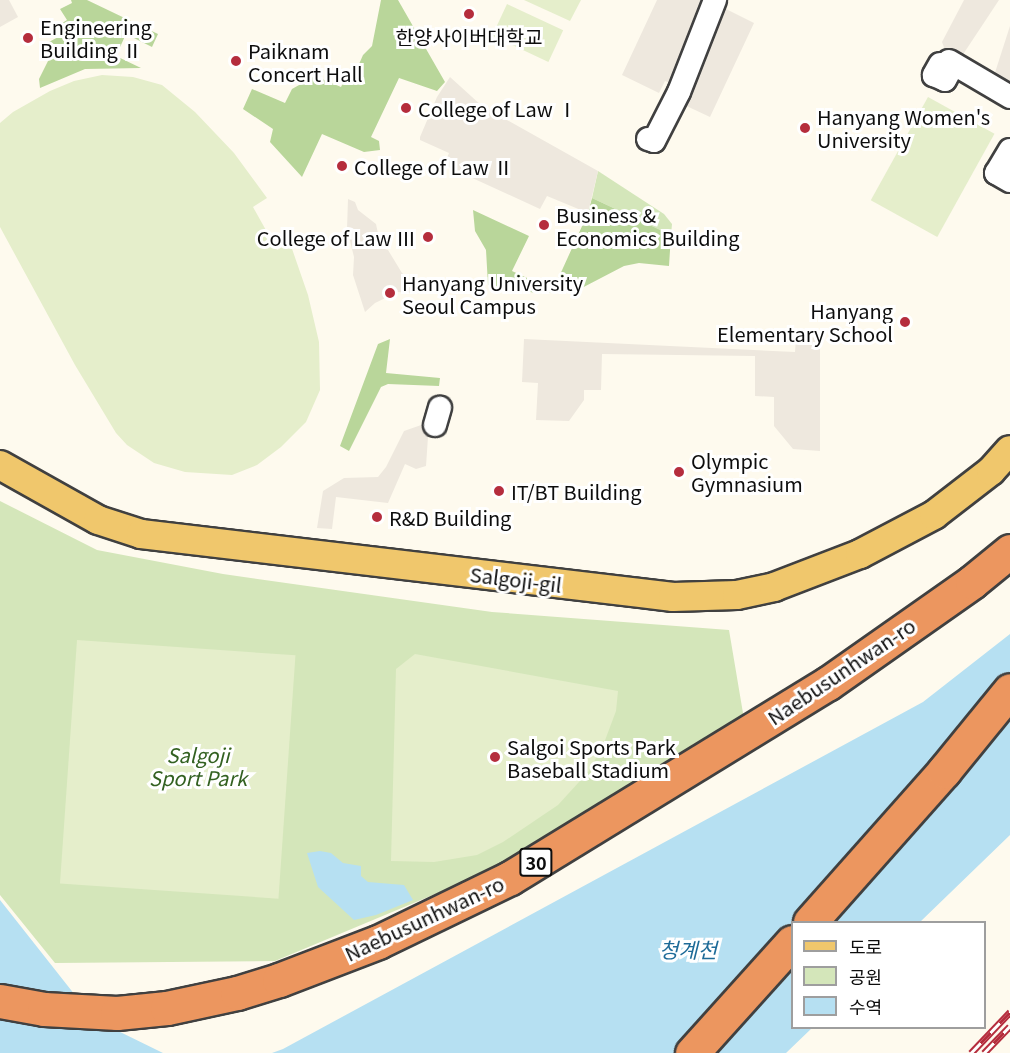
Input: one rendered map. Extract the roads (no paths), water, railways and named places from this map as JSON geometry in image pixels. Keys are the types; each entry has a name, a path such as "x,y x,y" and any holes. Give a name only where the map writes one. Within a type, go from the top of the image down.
{"highway":[{"name":"Naebusunhwan-ro","path":"0,1001 44,1009 117,1013 166,1008 258,987 378,942 510,878 827,684 972,582 1010,551"},
{"path":"811,921 944,771 1010,690"},
{"path":"692,1053 791,943"}],"main road":[{"name":"Salgoji-gil","path":"0,465 98,520 141,534 673,597 737,595 774,587 860,554 934,515 991,471 1010,450"},
{"name":"Salgoji-gil","path":"0,484 92,534 138,549 673,612 739,610 778,602 866,568 941,528 1010,470"}],"street":[{"path":"648,139 654,141 679,92 715,0"},
{"path":"948,63 1010,97"},
{"path":"1010,150 996,173 1010,181"}],"water":[{"name":"청계천","path":"1010,634 1010,835 921,921 791,921 791,1029 811,1029 786,1053 272,1053 283,1049 923,702"},
{"path":"320,851 331,853 343,863 361,866 361,876 368,882 404,885 413,900 376,915 354,920 318,887 307,853"},
{"path":"0,900 86,1009 112,1028 163,1053 0,1053"}],"railway":[{"path":"971,1053 1010,1012"},
{"path":"984,1053 1010,1026"}],"place":[{"name":"한양사이버대학교","path":"469,14"},
{"name":"Engineering Building Ⅱ","path":"28,38"},
{"name":"Paiknam Concert Hall","path":"236,61"},
{"name":"College of Law Ⅰ","path":"406,108"},
{"name":"Hanyang Women's University","path":"805,128"},
{"name":"College of Law Ⅱ","path":"342,166"},
{"name":"Business & Economics Building","path":"544,225"},
{"name":"College of Law Ⅲ","path":"428,237"},
{"name":"Hanyang University Seoul Campus","path":"390,293"},
{"name":"Hanyang Elementary School","path":"905,322"},
{"name":"Olympic Gymnasium","path":"679,472"},
{"name":"IT/BT Building","path":"499,491"},
{"name":"R&D Building","path":"377,517"},
{"name":"Salgoi Sports Park Baseball Stadium","path":"495,757"}],"park label":[{"name":"Salgoji Sport Park","path":"198,766"}]}
